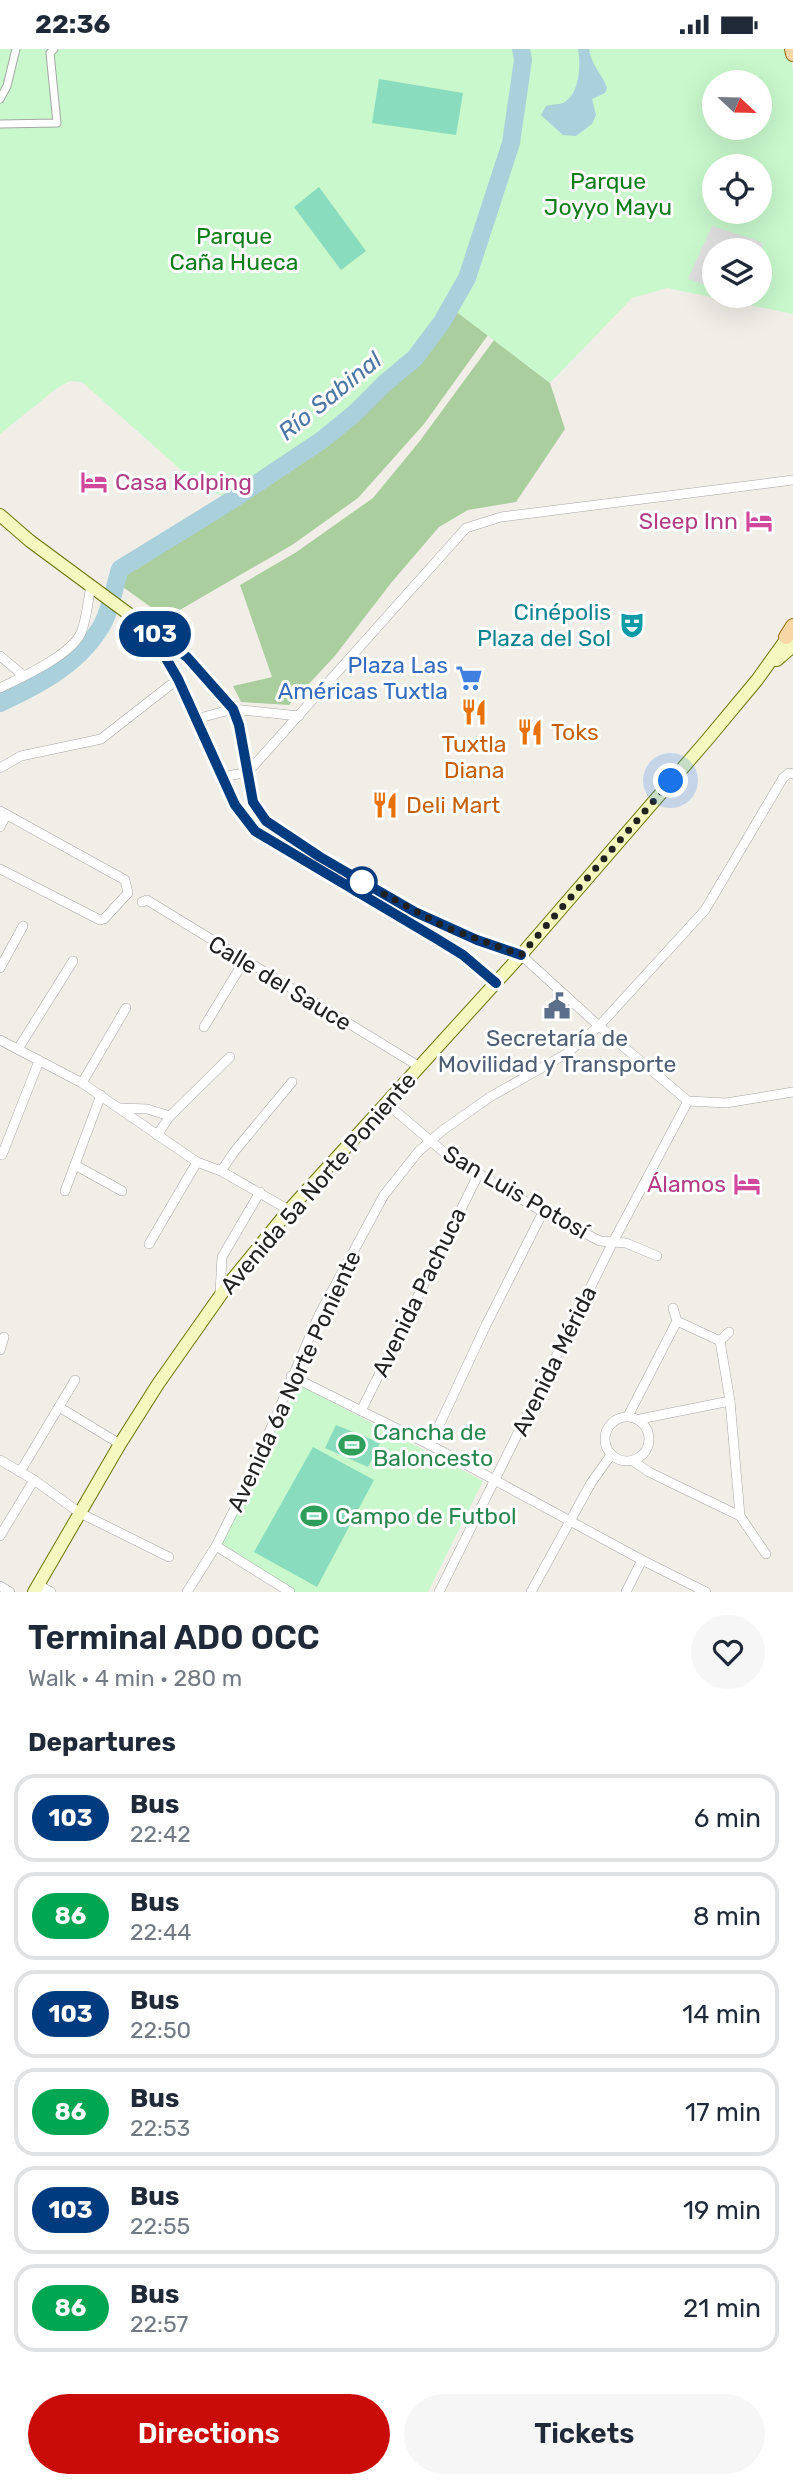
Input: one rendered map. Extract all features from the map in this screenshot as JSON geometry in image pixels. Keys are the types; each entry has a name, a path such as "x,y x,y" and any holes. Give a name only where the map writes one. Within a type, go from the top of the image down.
{"main road":[{"path":"0,515 30,541 187,657 233,709 239,725 253,802 266,821 320,857 415,912 477,940 521,955"},
{"path":"149,630 178,679 235,805 255,831 463,955 496,983"},
{"name":"Avenida 5a Norte Poniente","path":"36,1589 120,1444 220,1295 289,1210 521,955 757,680 791,635"}],"street":[{"path":"0,99 7,86 16,49"},
{"path":"0,124 57,123 50,53 54,49"},
{"path":"222,777 248,772 466,528 501,517 793,480"},
{"path":"0,688 62,653 80,635 95,588"},
{"path":"0,656 24,676"},
{"path":"0,768 21,756 101,739 178,679"},
{"path":"196,719 233,709 299,716"},
{"name":"Avenida 6a Norte Poniente","path":"187,1592 216,1546 248,1482 319,1315 384,1195 430,1140 490,1097 566,1054 599,1026 705,910 783,778 789,773 793,774"},
{"path":"0,827 3,813 125,880 128,893 100,920 0,869"},
{"name":"Calle del Sauce","path":"142,902 147,900 420,1067"},
{"path":"0,968 23,926"},
{"path":"521,955 599,1026 688,1101 726,1104 793,1092"},
{"path":"18,1049 73,961"},
{"path":"204,1027 244,961"},
{"path":"82,1083 126,1008"},
{"path":"1,1043 18,1049 82,1083 197,1162 221,1171 289,1210"},
{"path":"157,1135 170,1116 230,1057"},
{"path":"2,1155 39,1061"},
{"path":"221,1171 233,1152 292,1082"},
{"path":"65,1192 101,1095"},
{"name":"Avenida Mérida","path":"439,1592 612,1242 688,1101"},
{"name":"San Luis Potosí","path":"386,1103 446,1154 478,1175 600,1241 625,1243 657,1256"},
{"path":"119,1108 147,1109 170,1116"},
{"path":"149,1244 197,1162"},
{"path":"75,1165 122,1191"},
{"name":"Avenida Pachuca","path":"361,1411 478,1175"},
{"path":"220,1295 222,1257 260,1192"},
{"path":"430,1445 486,1325 544,1212"},
{"path":"628,1416 677,1321 673,1307"},
{"path":"677,1321 720,1341"},
{"path":"720,1341 729,1332"},
{"path":"0,1350 4,1336"},
{"path":"720,1341 730,1401 740,1516 766,1554"},
{"path":"291,1376 430,1445 706,1592"},
{"path":"20,1472 75,1380"},
{"path":"730,1401 640,1419 628,1416 614,1422 607,1431 606,1444 611,1455 622,1461 633,1461 649,1472 740,1516"},
{"path":"59,1407 120,1444"},
{"path":"633,1461 644,1453 649,1441 640,1419"},
{"path":"531,1592 591,1483 611,1455"},
{"path":"0,1460 34,1480 80,1513 169,1557"},
{"path":"0,1536 34,1480"},
{"path":"216,1546 290,1592"},
{"path":"626,1592 642,1560"},
{"path":"0,1586 10,1592"},
{"path":"36,1589 51,1592"}],"green space":[{"name":"Parque Caña Hueca","path":"0,49 790,49 793,72 793,314 764,308 772,308 772,238 702,238 702,295 667,288 632,298 550,383 450,307 415,358 355,413 322,440 232,500 198,485 82,382 70,381 57,388 0,434"},
{"path":"379,79 463,93 456,135 372,123"},
{"path":"319,187 366,251 341,270 294,207"},
{"path":"450,307 488,335 424,424 358,498 292,545 166,618 116,582 120,569 232,500 322,440 355,413 415,358"},
{"path":"494,340 550,383 565,429 516,502 468,510 439,527 391,583 334,657 289,705 241,702 233,686 272,677 240,585 295,553 373,498 419,442"},
{"path":"299,1385 483,1481 428,1592 295,1592 218,1545"},
{"name":"Cancha de Baloncesto","path":"336,1425 380,1443 368,1467 325,1448"},
{"name":"Campo de Futbol","path":"313,1447 374,1480 317,1587 254,1552"}],"shaded area":[{"path":"712,226 750,238 707,238"},
{"path":"702,248 702,284 688,279"}],"water":[{"path":"578,49 589,49 592,61 607,88 605,93 592,99 596,115 592,124 576,136 563,135 541,115 546,106 563,103 573,93 579,71"}],"waterway":[{"name":"Río Sabinal","path":"0,703 55,674 90,643 106,616 120,569 232,500 322,440 415,358 442,322 467,278 511,143 523,60 521,49"}],"bus line":[{"name":"103","path":"496,983 463,955 255,831 235,805 178,679 150,631 187,657 233,709 239,725 253,802 266,821 320,857 415,912 477,940 521,955"}],"place":[{"name":"Casa Kolping","path":"94,482"},
{"name":"Sleep Inn","path":"759,521"},
{"name":"Cinépolis Plaza del Sol","path":"632,625"},
{"name":"Plaza Las Américas Tuxtla","path":"469,678"},
{"name":"Tuxtla Diana","path":"474,712"},
{"name":"Toks","path":"530,732"},
{"name":"Deli Mart","path":"385,805"},
{"name":"Secretaría de Movilidad y Transporte","path":"557,1006"},
{"name":"Álamos","path":"747,1184"},
{"name":"Cancha de Baloncesto","path":"352,1445"},
{"name":"Campo de Futbol","path":"314,1516"}],"route":[{"path":"362,882 445,927 521,955 671,781"}],"park label":[{"name":"Parque Joyyo Mayu","path":"608,194"}]}
